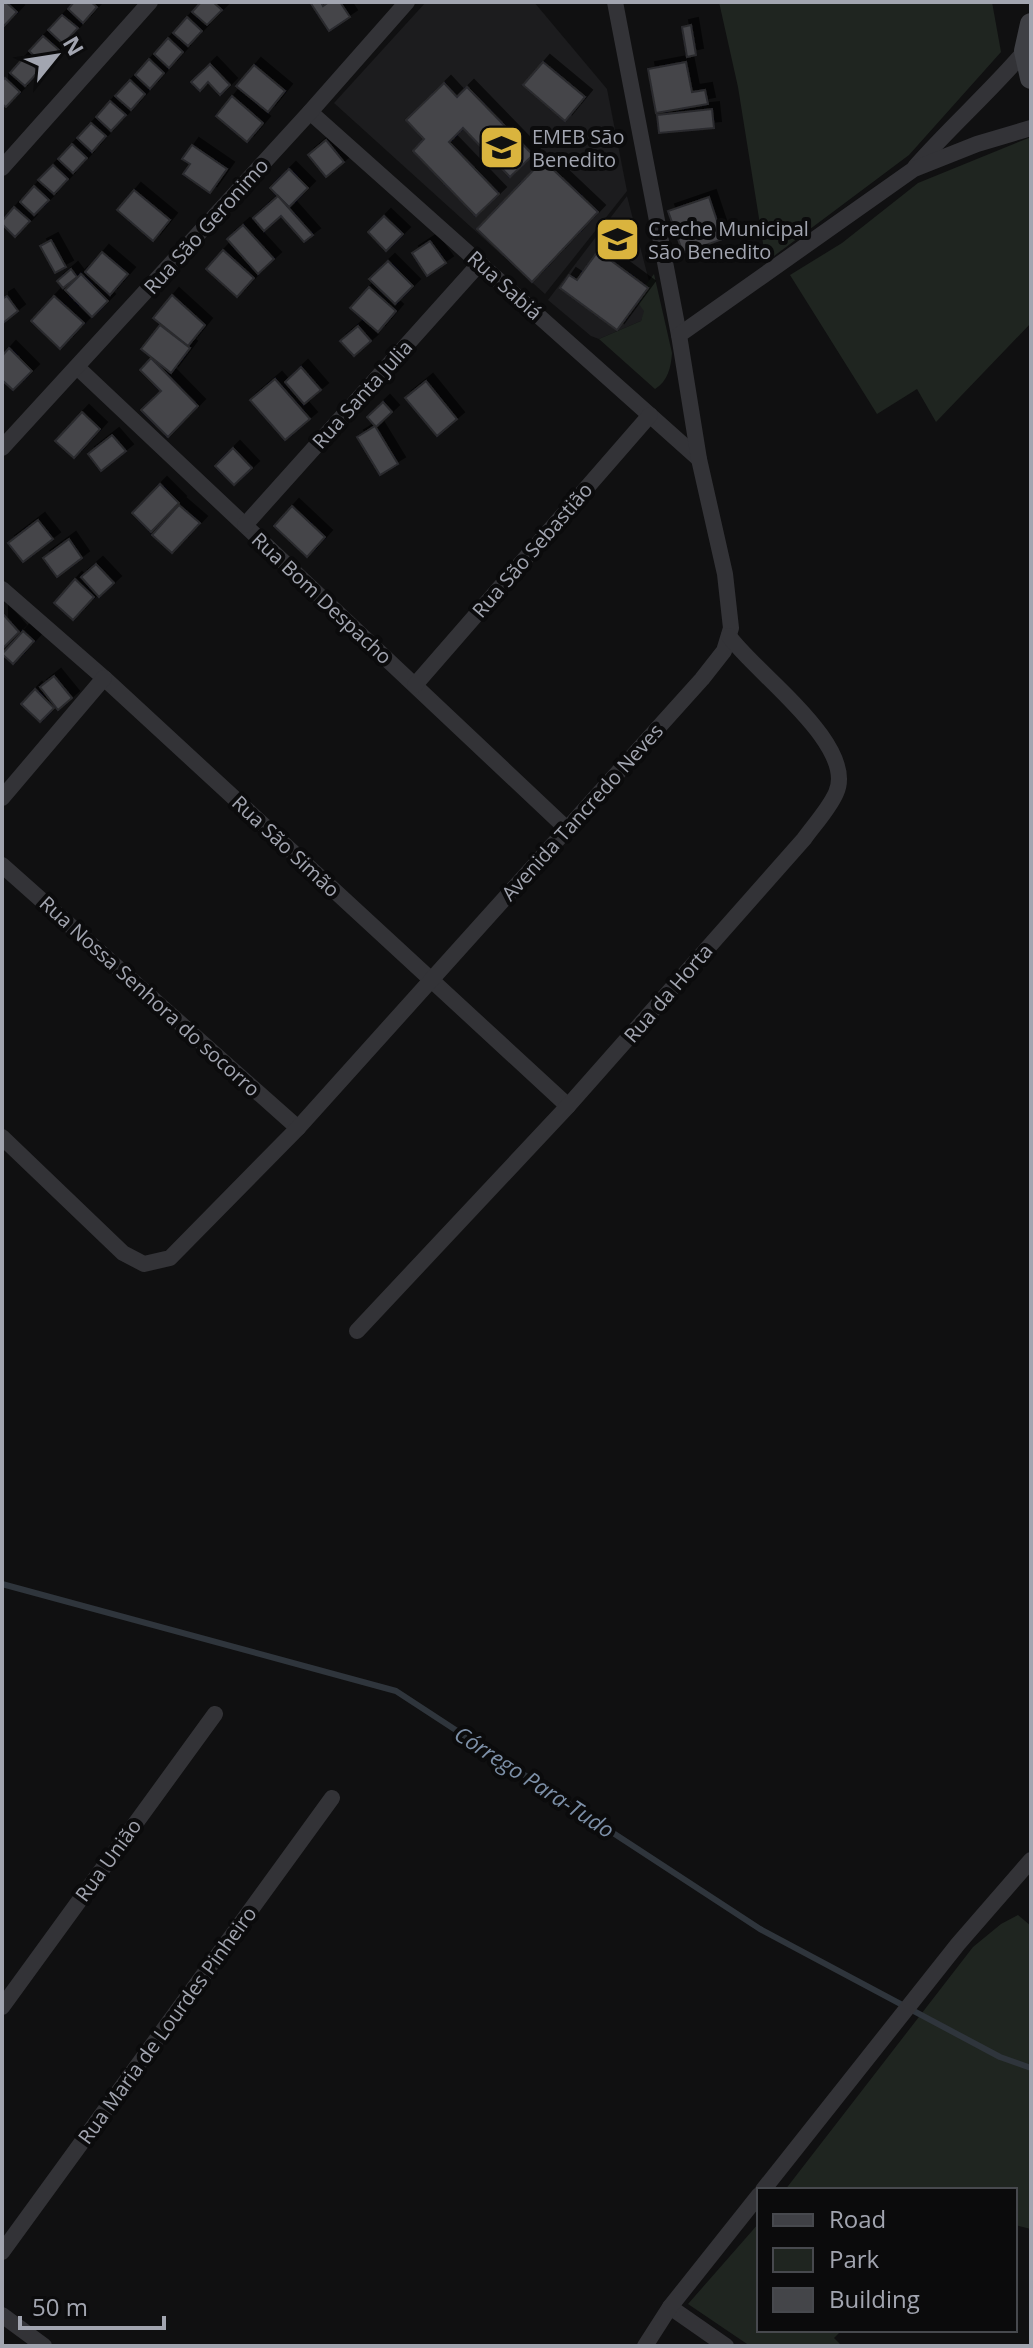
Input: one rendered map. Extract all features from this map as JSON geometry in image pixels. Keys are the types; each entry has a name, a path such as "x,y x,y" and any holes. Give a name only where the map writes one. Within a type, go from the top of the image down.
{"main road":[{"path":"1031,24 1025,51 1031,78"}],"street":[{"path":"2,168 150,2"},
{"name":"Rua São Geronimo","path":"2,448 407,2"},
{"path":"615,2 679,335 699,459 725,574 731,628 729,636"},
{"path":"914,169 1025,51"},
{"name":"Rua Sabiá","path":"310,112 699,459"},
{"path":"679,335 914,169 977,144 1031,128"},
{"name":"Rua Santa Julia","path":"245,525 480,263"},
{"name":"Rua Bom Despacho","path":"77,367 567,829"},
{"name":"Rua São Sebastião","path":"415,685 650,415"},
{"name":"Rua São Simão","path":"2,589 104,678 568,1106"},
{"name":"Avenida Tancredo Neves","path":"2,1137 123,1253 144,1264 170,1258 298,1128 702,679 724,651 729,636"},
{"name":"Rua da Horta","path":"357,1331 568,1106 804,839 837,791 837,761 820,733 738,650 729,636"},
{"path":"2,798 104,678"},
{"name":"Rua Nossa Senhora do socorro","path":"2,865 298,1128"},
{"name":"Rua União","path":"2,2007 215,1714"},
{"name":"Rua Maria de Lourdes Pinheiro","path":"2,2252 332,1798"},
{"path":"765,2188 958,1944 1031,1860"},
{"path":"645,2346 670,2307 757,2198"},
{"path":"670,2307 726,2346"},
{"path":"2,2315 34,2343"}],"shaded area":[{"name":"EMEB São Benedito","path":"426,2 534,2 607,89 627,191 545,294 334,103"},
{"name":"Creche Municipal São Benedito","path":"627,196 649,281 635,299 645,311 641,321 599,339 591,336 548,300"}],"green space":[{"path":"719,2 992,2 1001,52 909,155 766,262 738,87"},
{"path":"1031,137 1031,323 936,422 917,389 877,414 790,275 842,243 918,183"},
{"path":"654,274 672,353 668,373 655,389 599,339 641,321 644,311 635,299"},
{"path":"1018,1915 1031,1926 1031,2229 1017,2226 1017,2188 787,2188 973,1947 1001,1924"},
{"path":"757,2225 757,2332 840,2332 834,2338 842,2346 750,2346 688,2304"}],"building":[{"path":"2,2 17,12 3,27"},
{"path":"74,2 91,2 97,7 83,23 68,9"},
{"path":"201,2 213,2 222,10 207,25 192,12"},
{"path":"310,2 321,2 323,6 329,2 340,2 350,17 329,31"},
{"path":"62,15 78,28 63,44 48,30"},
{"path":"187,17 202,31 188,46 173,33"},
{"path":"691,25 696,55 687,57 682,27"},
{"path":"43,36 59,50 44,65 29,51"},
{"path":"168,38 183,52 169,68 154,54"},
{"path":"24,57 39,71 25,86 10,73"},
{"path":"149,59 164,73 150,89 135,75"},
{"path":"543,62 585,97 565,121 523,85"},
{"path":"686,62 692,92 705,90 708,104 656,113 648,69"},
{"path":"210,64 230,85 220,95 208,82 200,91 191,82"},
{"path":"254,65 285,91 268,112 236,86"},
{"path":"5,78 20,92 6,107 2,104 2,81"},
{"path":"130,80 145,94 131,110 115,96"},
{"path":"444,83 457,97 467,87 533,155 510,177 463,128 449,142 499,194 476,216 413,151 424,139 406,120"},
{"path":"232,96 263,123 247,142 216,116"},
{"path":"110,101 126,115 111,131 96,117"},
{"path":"712,109 714,128 659,133 657,115"},
{"path":"91,123 106,136 92,152 77,138"},
{"path":"326,140 344,162 326,177 308,155"},
{"path":"72,144 87,158 73,173 58,159"},
{"path":"192,145 227,169 210,193 183,174 190,164 182,159"},
{"path":"543,160 598,212 532,282 477,229"},
{"path":"53,165 68,179 54,194 38,180"},
{"path":"289,169 308,188 289,207 270,188"},
{"path":"34,186 49,200 34,215 20,202"},
{"path":"134,190 170,220 153,241 117,210"},
{"path":"278,196 313,235 304,242 281,216 264,231 253,218"},
{"path":"709,197 723,239 683,253 668,211"},
{"path":"14,207 30,221 15,237 2,224"},
{"path":"384,216 403,234 386,251 368,232"},
{"path":"243,225 274,259 258,274 227,239"},
{"path":"51,240 66,267 55,273 40,246"},
{"path":"430,241 446,263 427,276 412,253"},
{"path":"223,250 254,278 237,297 206,269"},
{"path":"598,251 648,288 617,330 560,288 569,275 577,280"},
{"path":"102,252 128,274 110,295 85,272"},
{"path":"388,261 413,286 395,304 369,279"},
{"path":"71,269 77,277 63,288 57,281"},
{"path":"81,274 108,301 92,317 65,290"},
{"path":"369,287 396,311 378,332 350,308"},
{"path":"172,295 205,325 188,346 153,318"},
{"path":"7,296 18,311 3,323 2,299"},
{"path":"54,296 84,323 60,349 31,321"},
{"path":"160,325 190,348 171,373 141,349"},
{"path":"358,326 371,341 354,356 340,341"},
{"path":"9,348 32,371 13,390 2,380 2,356"},
{"path":"151,358 198,406 168,437 141,410 161,391 140,370"},
{"path":"301,367 321,390 304,404 285,382"},
{"path":"275,379 310,419 285,440 250,400"},
{"path":"426,381 457,419 437,436 405,398"},
{"path":"383,402 392,412 376,427 367,417"},
{"path":"82,412 100,429 74,458 55,441"},
{"path":"375,426 398,464 380,475 357,437"},
{"path":"112,435 126,451 101,471 88,454"},
{"path":"233,448 252,468 234,485 215,466"},
{"path":"160,484 179,503 151,532 132,513"},
{"path":"179,505 200,523 172,553 152,535"},
{"path":"292,506 325,537 307,557 274,526"},
{"path":"38,520 53,539 23,562 8,543"},
{"path":"69,539 82,558 57,577 43,558"},
{"path":"96,564 114,583 99,597 81,577"},
{"path":"75,579 94,597 73,620 54,603"},
{"path":"2,613 19,632 2,649"},
{"path":"23,631 34,641 13,664 2,654"},
{"path":"54,676 72,698 58,710 40,687"},
{"path":"35,689 54,708 40,722 21,704"}],"waterway":[{"name":"Córrego Para-Tudo","path":"2,1584 396,1691 760,1929 1000,2057 1031,2068"}],"place":[{"name":"EMEB São Benedito","path":"501,147"},
{"name":"Creche Municipal São Benedito","path":"617,239"}]}
